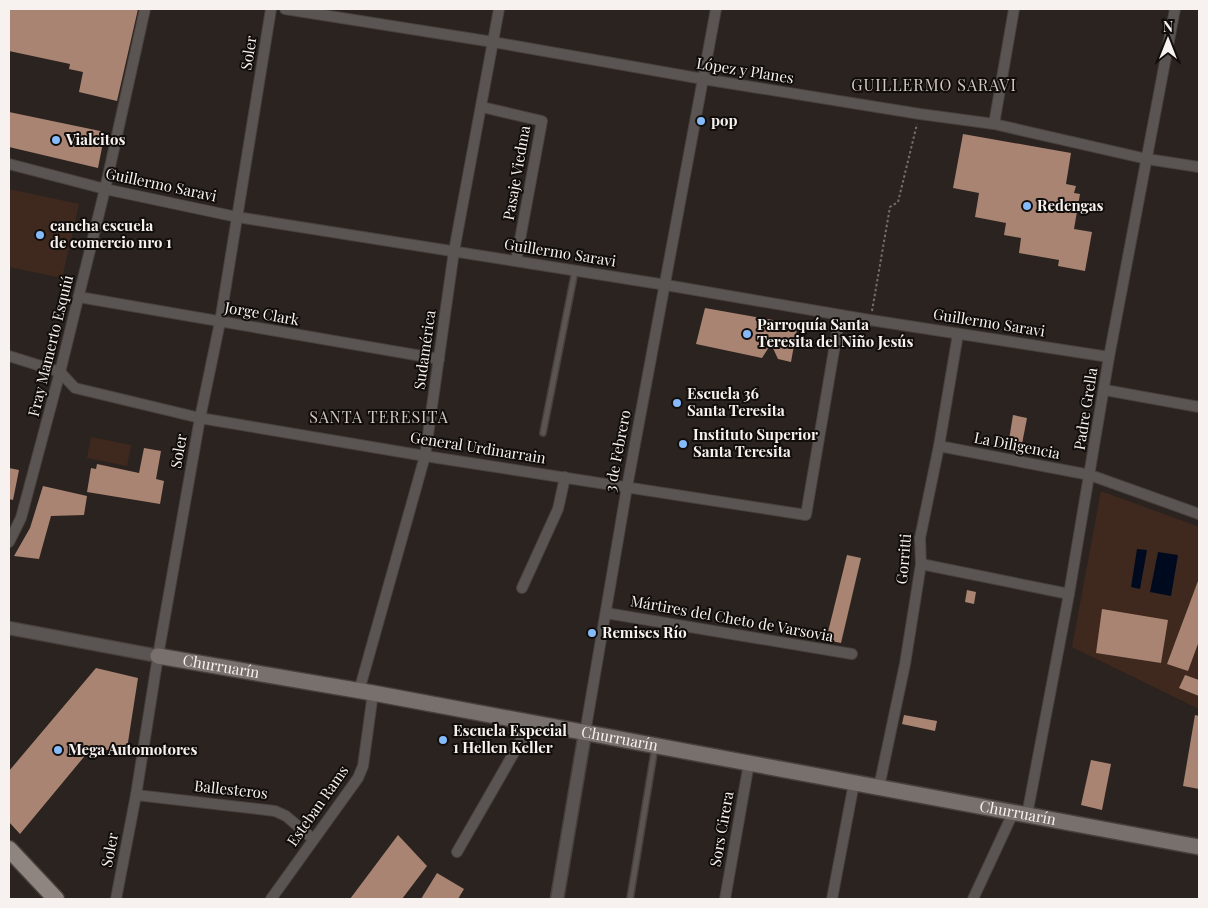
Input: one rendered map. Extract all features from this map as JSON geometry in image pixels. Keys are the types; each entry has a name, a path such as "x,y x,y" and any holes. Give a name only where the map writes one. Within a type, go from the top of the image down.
{"main road":[{"name":"Churruarín","path":"158,656 366,692 1199,847"},
{"path":"9,849 56,899"}],"street":[{"name":"Fray Mamerto Esquiú","path":"9,542 21,518 60,372 146,9"},
{"name":"Soler","path":"116,899 136,795 158,656 200,418 220,322 271,9"},
{"name":"López y Planes","path":"284,9 494,42 703,80 994,124 1147,159 1199,167"},
{"name":"Sudamérica","path":"366,692 425,456 454,250 500,9"},
{"name":"3 de Febrero","path":"557,899 627,487 716,9"},
{"path":"994,124 1014,9"},
{"name":"Padre Grella","path":"973,899 1020,814 1069,594 1105,390 1109,357 1175,9"},
{"name":"Pasaje Viedma","path":"482,107 542,121 516,261"},
{"name":"Guillermo Saravi","path":"9,164 105,188 237,216 454,250 870,320 1109,357"},
{"name":"Jorge Clark","path":"79,296 439,360"},
{"name":"General Urdinarrain","path":"9,356 60,372 75,388 200,418 425,456 806,515 840,315"},
{"name":"Gorritti","path":"879,787 905,664 921,564 920,538 939,446 958,334"},
{"path":"1105,390 1199,407"},
{"name":"La Diligencia","path":"939,446 1090,474 1199,514"},
{"path":"522,588 558,509 565,477"},
{"path":"921,564 1069,594"},
{"name":"Mártires del Cheto de Varsovia","path":"606,613 852,654"},
{"name":"Churruarín","path":"9,628 158,656"},
{"name":"Esteban Rams","path":"271,899 358,778 363,766 366,692"},
{"path":"457,852 530,723"},
{"name":"Sors Cirera","path":"725,899 749,764"},
{"path":"832,899 854,783"},
{"name":"Ballesteros","path":"136,795 275,810 286,816 313,839"}],"lane":[{"path":"543,433 575,270"},
{"path":"630,899 655,746"}],"path":[{"path":"870,320 890,207 898,202 920,114"}],"shaded area":[{"name":"cancha escuela de comercio nro 1","path":"9,189 79,204 62,278 9,267"},
{"path":"91,437 131,445 127,466 87,458"},
{"path":"1101,491 1199,527 1199,709 1072,647"}],"water":[{"path":"1137,549 1147,550 1140,589 1131,587"},
{"path":"1158,552 1178,555 1171,596 1150,592"}],"building":[{"path":"9,9 138,9 117,101 79,92 83,72 69,69 70,64 9,51"},
{"name":"Vialcitos","path":"9,112 105,132 98,168 9,147"},
{"name":"Redengas","path":"963,134 1071,153 1066,184 1076,186 1074,193 1080,194 1074,229 1092,232 1085,271 1058,266 1059,260 1019,253 1021,238 1004,235 1006,223 975,217 979,193 953,188"},
{"name":"Parroquía Santa Teresita del Niño Jesús","path":"705,308 773,320 780,328 786,321 798,323 791,362 778,359 771,344 762,358 696,344"},
{"path":"1013,415 1027,418 1021,449 1008,446"},
{"path":"144,448 161,451 156,479 164,481 160,504 87,492 91,468 96,469 97,464 139,473"},
{"path":"9,468 19,470 13,500 9,499"},
{"path":"43,486 87,496 84,515 51,516 39,559 14,556 30,528"},
{"path":"847,555 861,558 841,643 826,640"},
{"path":"1198,581 1199,641 1188,671 1167,664"},
{"path":"967,590 976,592 974,604 965,602"},
{"path":"1102,609 1168,620 1161,663 1096,653"},
{"name":"Mega Automotores","path":"96,668 138,678 126,755 93,746 20,834 9,822 9,771"},
{"path":"1185,675 1199,680 1199,696 1179,688"},
{"path":"904,715 937,721 935,731 902,724"},
{"path":"1195,715 1199,716 1199,789 1183,786"},
{"path":"1091,760 1111,764 1102,810 1081,805"},
{"path":"398,835 427,866 402,899 350,899"},
{"path":"437,873 464,889 458,899 421,899"}],"place":[{"name":"pop","path":"701,121"},
{"name":"Vialcitos","path":"56,140"},
{"name":"Redengas","path":"1027,206"},
{"name":"cancha escuela de comercio nro 1","path":"40,235"},
{"name":"Parroquía Santa Teresita del Niño Jesús","path":"747,334"},
{"name":"Escuela 36 Santa Teresita","path":"677,403"},
{"name":"Instituto Superior Santa Teresita","path":"683,444"},
{"name":"Remises Río","path":"592,633"},
{"name":"Escuela Especial 1 Hellen Keller","path":"443,740"},
{"name":"Mega Automotores","path":"58,750"}],"district":[{"name":"GUILLERMO SARAVI","path":"934,85"},
{"name":"SANTA TERESITA","path":"379,417"}]}
